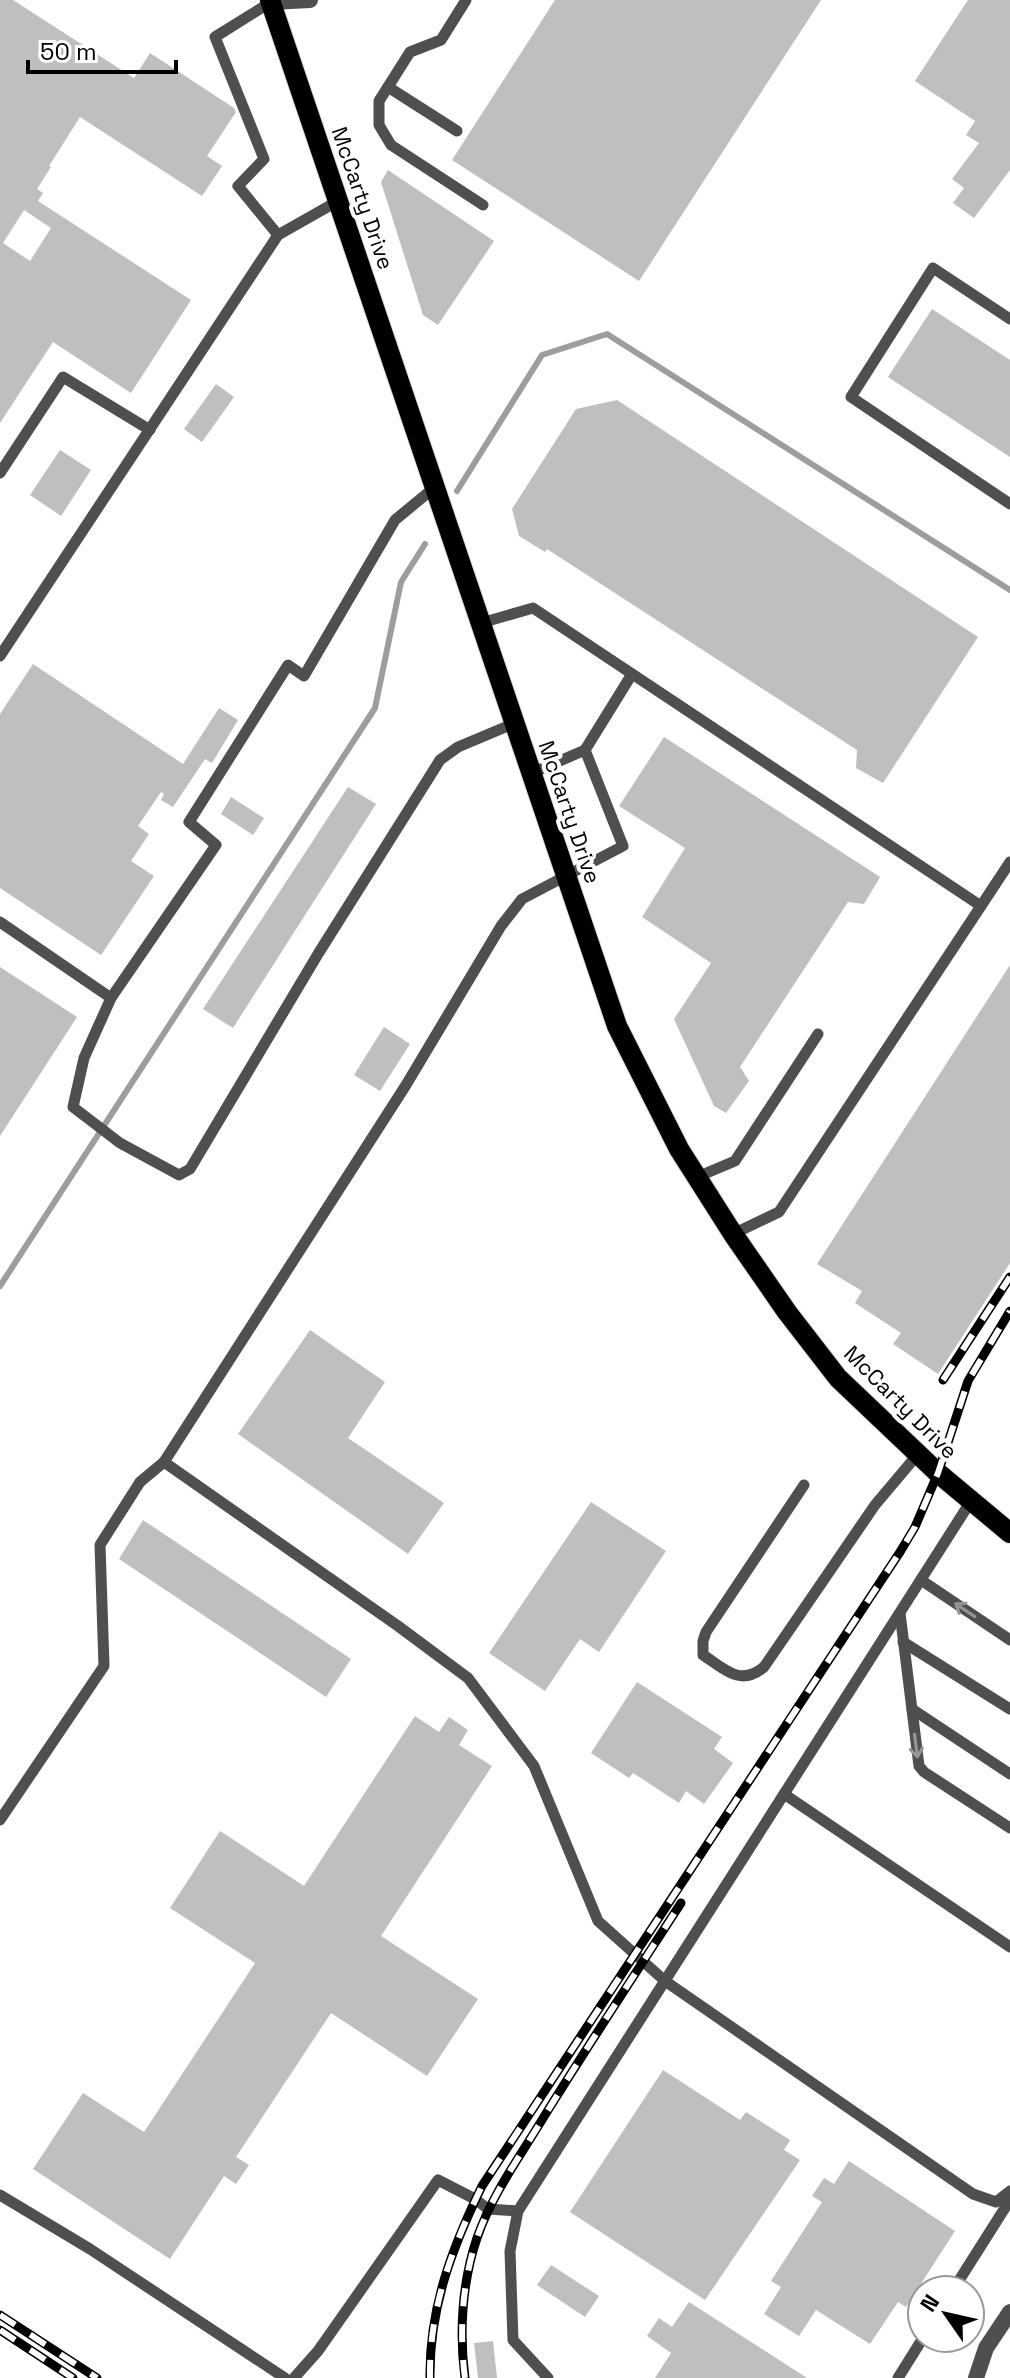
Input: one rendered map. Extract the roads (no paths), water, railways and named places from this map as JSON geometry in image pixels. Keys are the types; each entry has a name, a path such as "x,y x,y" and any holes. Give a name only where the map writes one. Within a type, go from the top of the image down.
{"main road":[{"name":"McCarty Drive","path":"271,1 617,1026 646,1087 733,1234 838,1378 918,1454 1010,1533"}],"street":[{"path":"271,1 310,0"},
{"path":"976,2378 986,2348 1010,2312"}],"lane":[{"path":"466,0 441,40 410,52 379,101 379,125 391,145 483,205"},
{"path":"271,1 215,37 264,159 238,186 278,235"},
{"path":"388,87 457,131"},
{"path":"0,656 278,235 338,201"},
{"path":"1010,319 933,268 851,397 1010,504"},
{"path":"0,473 63,377 150,430"},
{"path":"435,487 395,520 304,676 288,665 189,822 216,845 111,998 84,1058 73,1107 112,1137 179,1175 190,1169 318,954 440,760 458,747 515,723"},
{"path":"481,623 533,608 981,906"},
{"path":"532,773 585,750 632,674"},
{"path":"0,1820 104,1666 100,1545 140,1482 164,1462 406,1085 501,926 522,899 623,846 585,750"},
{"path":"733,1234 779,1212 1010,862"},
{"path":"0,922 111,998"},
{"path":"697,1177 735,1161 818,1034"},
{"path":"804,1485 706,1632 703,1655 733,1674 745,1677 754,1675 764,1667 875,1505 918,1454"},
{"path":"164,1462 468,1678 534,1766 598,1921 665,1981 973,2194 996,2202 1010,2191"},
{"path":"548,2378 513,2340 510,2251 518,2211 971,1501"},
{"path":"921,1580 1010,1640"},
{"path":"900,1613 919,1766 1010,1828"},
{"path":"903,1642 1010,1709"},
{"path":"912,1709 1010,1774"},
{"path":"784,1794 1010,1947"},
{"path":"294,2378 318,2351 438,2180 488,2209 518,2211"},
{"path":"0,2195 90,2249 285,2378"},
{"path":"963,2274 1010,2200"},
{"path":"898,2378 913,2354"}],"waterway":[{"path":"457,491 542,355 607,334 1010,590"},
{"path":"0,1286 375,708 401,582 425,544"}],"railway":[{"path":"943,1380 1010,1277"},
{"path":"430,2378 433,2327 444,2279 482,2186 900,1552 915,1527 938,1473 968,1381 1010,1311"},
{"path":"465,2378 462,2343 465,2290 483,2222 517,2160 681,1903"},
{"path":"0,2315 97,2378"},
{"path":"0,2330 73,2378"}]}
